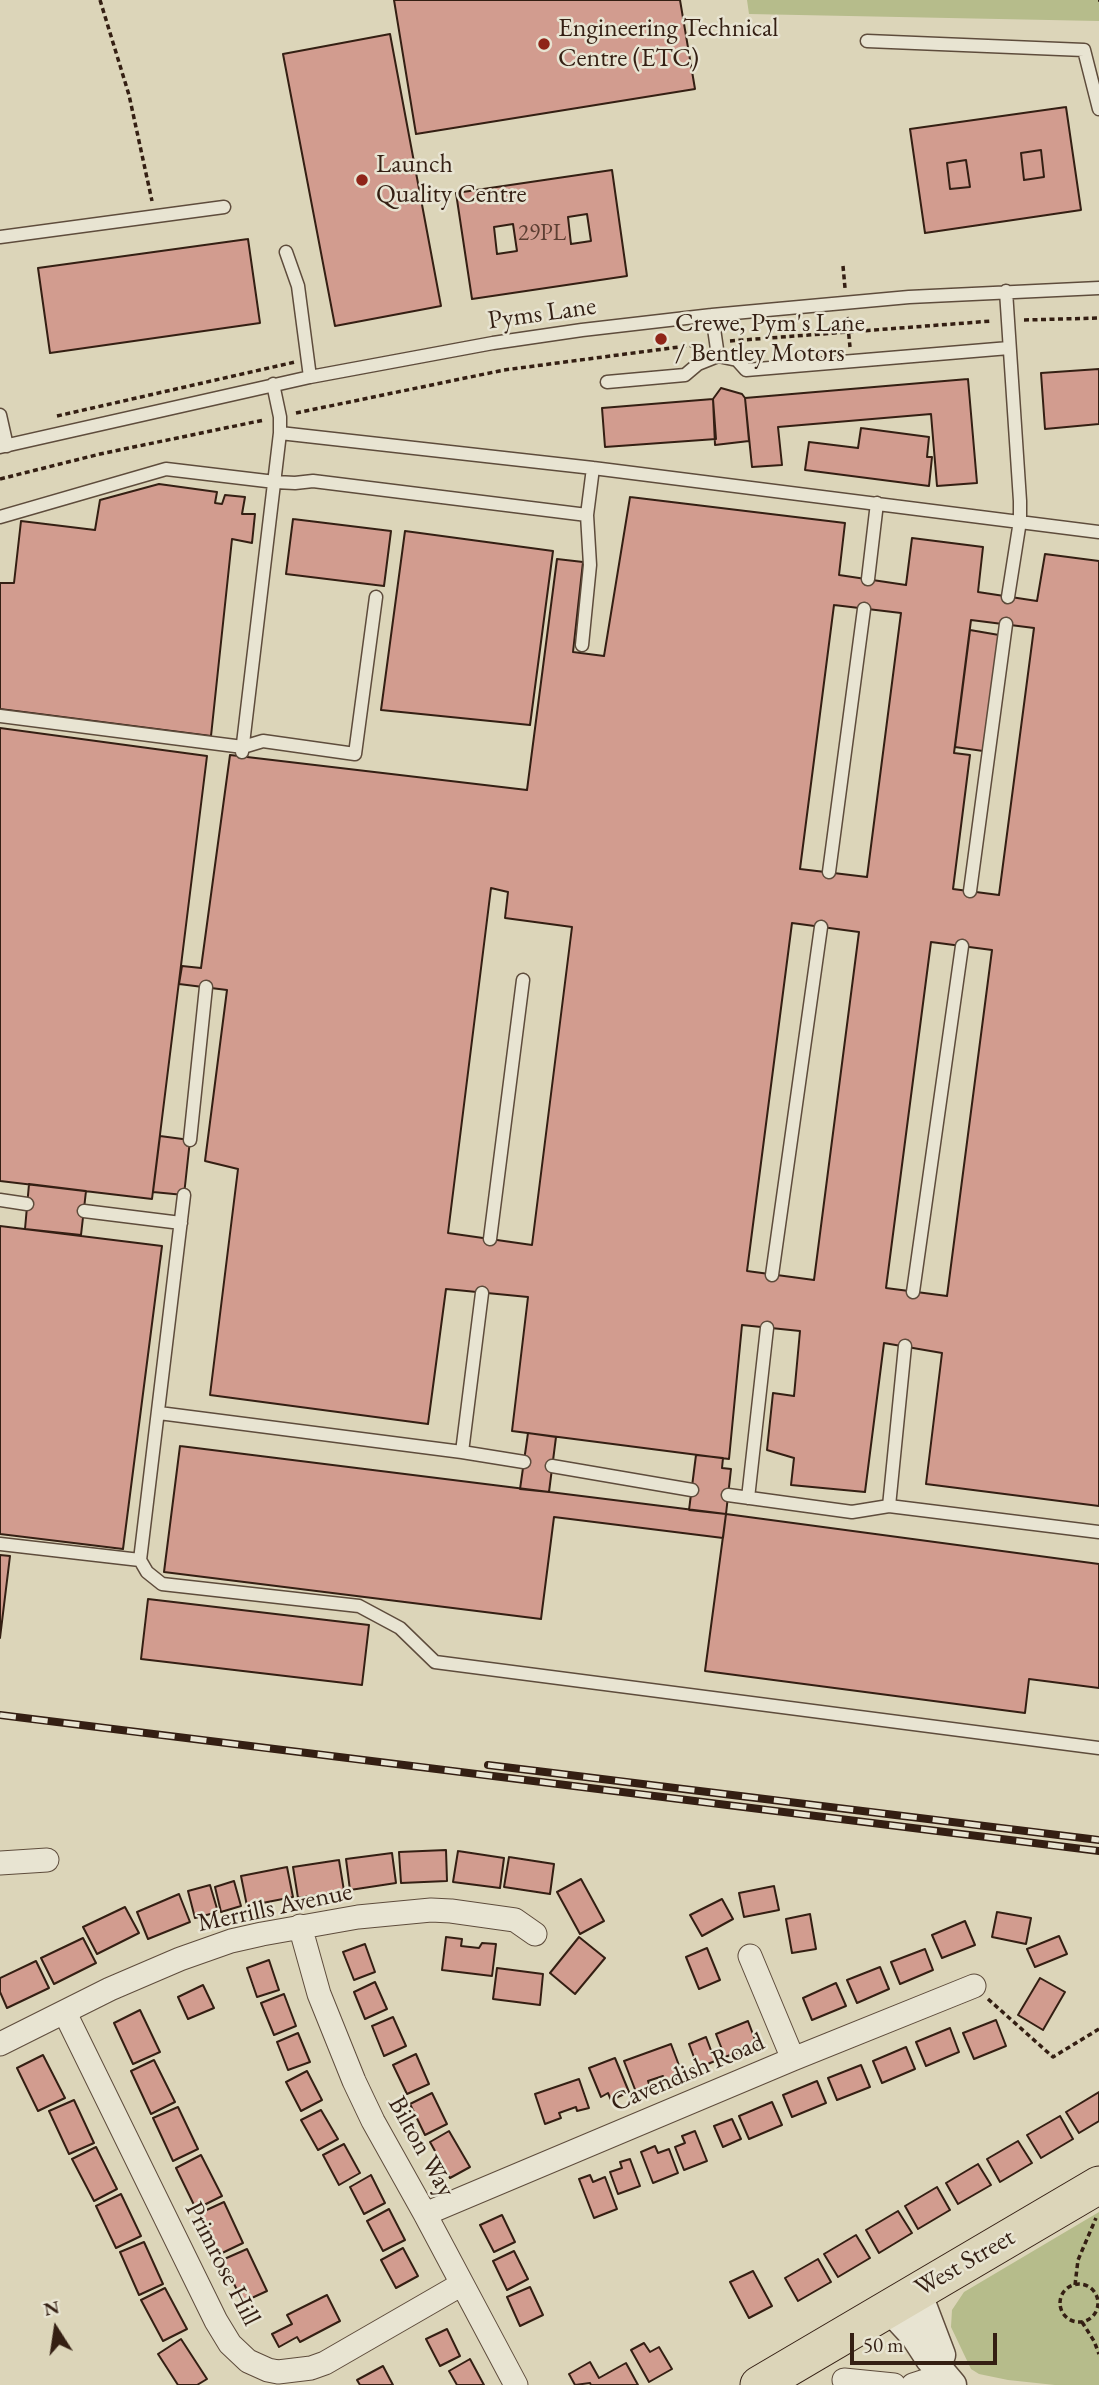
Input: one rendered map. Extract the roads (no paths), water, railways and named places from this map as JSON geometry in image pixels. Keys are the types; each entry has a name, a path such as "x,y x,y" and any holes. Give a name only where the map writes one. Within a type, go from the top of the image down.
{"main road":[{"name":"West Street","path":"759,2385 1092,2189"}],"street":[{"path":"0,1863 47,1860"},
{"name":"Merrills Avenue","path":"0,2044 110,1989 205,1949 300,1926 407,1911 451,1910 515,1920 535,1934"},
{"name":"Bilton Way","path":"300,1926 319,1994 354,2081 516,2385"},
{"path":"750,1956 793,2059"},
{"name":"Cavendish Road","path":"425,2214 974,1986"},
{"name":"Primrose Hill","path":"65,2013 216,2321 230,2344 248,2361 278,2372 311,2368 462,2284"},
{"path":"903,2300 915,2336 946,2377 913,2385"},
{"path":"844,2380 894,2385"}],"lane":[{"path":"867,41 1084,50 1099,108"},
{"path":"0,237 224,207"},
{"path":"286,252 298,286 310,377"},
{"name":"Pyms Lane","path":"3,447 273,384 493,343 712,315 1006,291 1099,288"},
{"path":"1006,291 1020,521 1008,597"},
{"path":"712,315 718,356"},
{"path":"607,382 685,375 698,364 718,356 737,360 746,370 1009,348"},
{"path":"242,751 280,433 280,417 273,384"},
{"path":"0,415 3,447"},
{"path":"280,433 593,468 1099,531"},
{"path":"582,645 590,565 587,515 593,468"},
{"path":"0,517 166,469 295,484 313,481 587,515"},
{"path":"868,579 877,503"},
{"path":"0,716 242,751 263,741 355,754 376,597"},
{"path":"829,872 864,608"},
{"path":"970,891 1006,624"},
{"path":"772,1275 821,927"},
{"path":"913,1292 962,946"},
{"path":"490,1239 523,980"},
{"path":"190,1140 206,987"},
{"path":"184,1195 140,1560 146,1573 162,1584 359,1606 400,1628 435,1662 1099,1748"},
{"path":"0,1200 27,1204"},
{"path":"84,1211 181,1223"},
{"path":"463,1452 482,1293"},
{"path":"748,1498 767,1328"},
{"path":"889,1506 905,1346"},
{"path":"159,1413 524,1462"},
{"path":"552,1466 692,1490"},
{"path":"728,1495 852,1511 889,1506 1099,1532"},
{"path":"0,1544 140,1560"}],"railway":[{"path":"0,1715 1099,1851"},
{"path":"488,1765 1099,1840"}],"place":[{"name":"Engineering Technical Centre (ETC)","path":"544,44"},
{"name":"Launch Quality Centre","path":"362,180"},
{"name":"Crewe, Pym's Lane / Bentley Motors","path":"661,339"}]}
